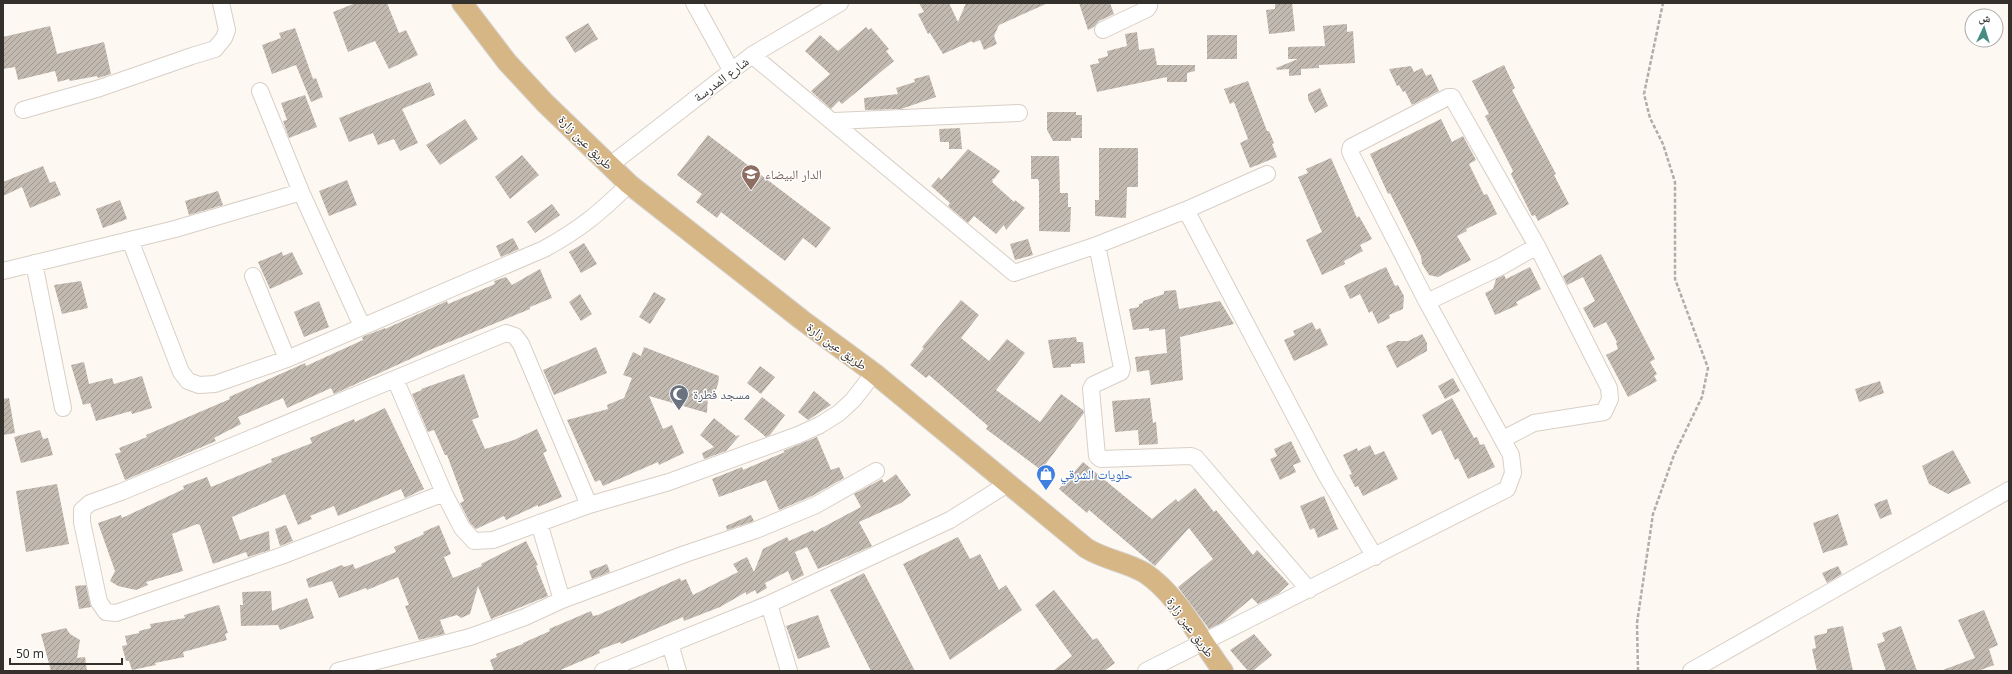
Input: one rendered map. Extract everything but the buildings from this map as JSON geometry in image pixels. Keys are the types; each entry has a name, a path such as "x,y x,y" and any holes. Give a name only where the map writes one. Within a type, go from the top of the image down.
{"main road":[{"name":"طريق عين زارة","path":"462,3 507,62 609,166 629,184 802,320 874,373 1086,548 1096,554 1131,566 1147,574 1180,608 1223,671"}],"street":[{"path":"23,110 94,90 215,49 224,38 227,30 220,3"},
{"path":"694,3 732,70"},
{"name":"شارع المدرسة","path":"609,166 752,55 840,3"},
{"path":"1103,30 1147,9 1150,6 1149,3"},
{"path":"752,55 834,121 1014,272 1097,245 1186,210 1267,174"},
{"path":"260,91 301,192 362,326"},
{"path":"1146,671 1507,489 1513,473 1511,455 1502,439 1427,302 1350,151 1351,147 1448,97 1452,97 1537,246 1609,388 1610,399 1604,412 1534,424 1502,439"},
{"path":"834,121 1019,113"},
{"path":"130,240 181,372 188,381 199,385 215,384 287,359 544,249 575,231 604,210 629,184"},
{"path":"3,271 175,229 301,192"},
{"path":"1186,210 1326,475 1375,556"},
{"path":"1097,245 1122,368 1121,372 1093,385 1090,389 1097,456 1101,460 1191,456 1196,458 1309,590"},
{"path":"1427,302 1502,266 1537,246"},
{"path":"34,263 63,408"},
{"path":"253,276 287,359"},
{"path":"444,494 281,556 116,613 106,612 99,602 82,522 82,510 90,503 121,492 506,333 515,336 521,344 590,505"},
{"path":"395,379 444,494 462,528 474,541 492,540 590,505 669,482 820,425 839,414 853,400 874,373"},
{"path":"338,671 470,637 525,617 562,600 756,530 816,504 876,471"},
{"path":"603,671 770,604 950,520 1009,483"},
{"path":"1691,671 2009,490"},
{"path":"539,523 562,600"},
{"path":"770,604 789,671"},
{"path":"670,644 678,671"}],"path":[{"path":"1638,671 1637,623 1653,514 1674,455 1702,397 1708,368 1674,279 1675,182 1663,144 1650,118 1644,94 1663,3"}],"place":[{"name":"الدار البيضاء","path":"751,191"},
{"name":"مسجد فطرة","path":"679,411"},
{"name":"حلويات الشرقي","path":"1046,491"}]}
